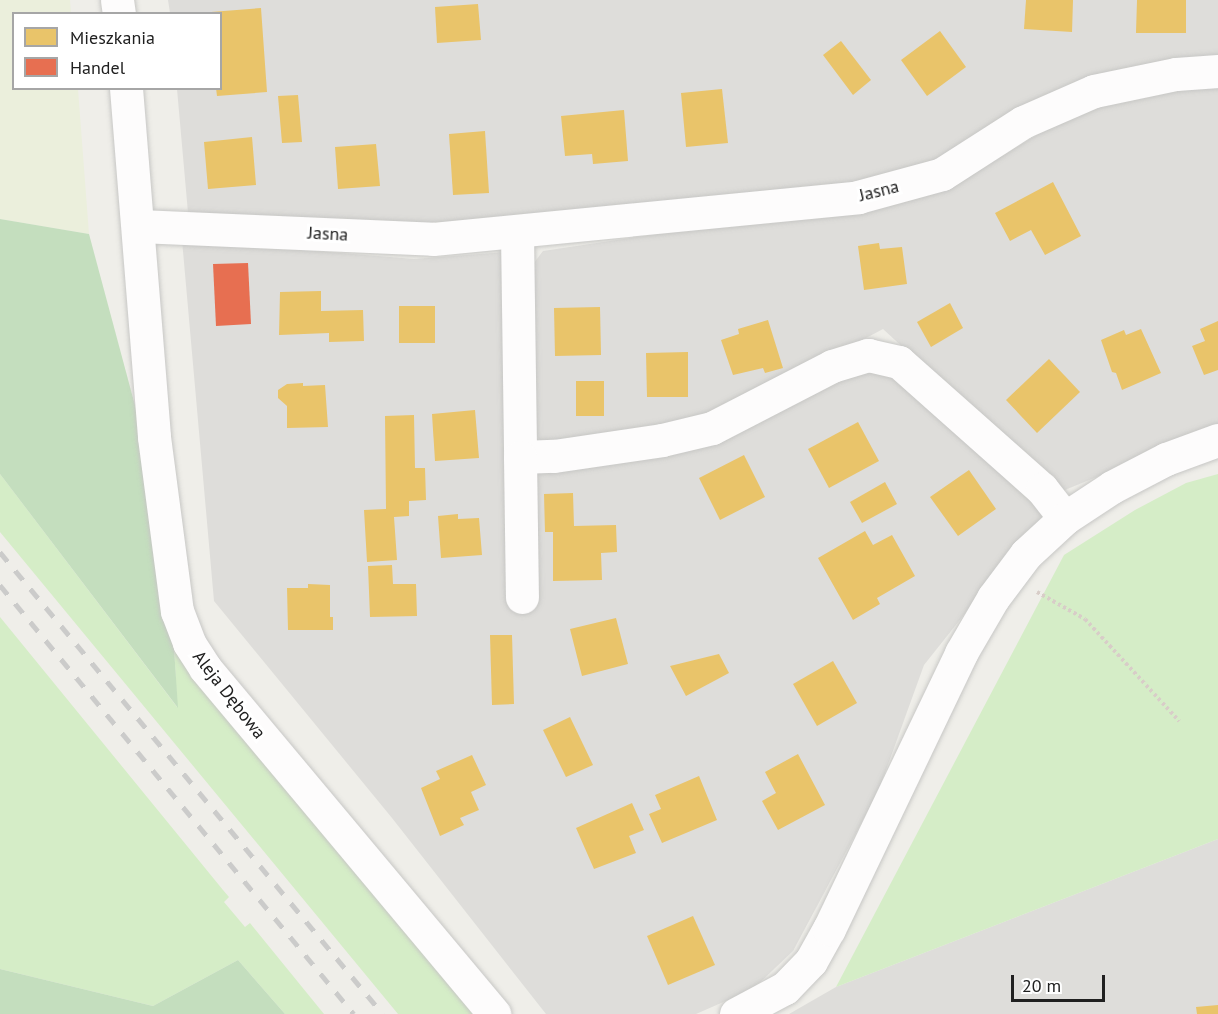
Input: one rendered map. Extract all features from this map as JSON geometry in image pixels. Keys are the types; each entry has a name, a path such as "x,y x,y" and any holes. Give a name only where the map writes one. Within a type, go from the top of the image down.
{"street":[{"name":"Jasna","path":"139,226 433,239 858,197 942,174 1023,122 1094,91 1176,74 1218,71"},
{"name":"Aleja Dębowa","path":"126,90 139,226 154,436 177,611 189,643 205,668 494,1014"},
{"path":"517,232 522,597"},
{"path":"520,457 554,456 662,440 712,428 832,366 868,355 899,362 1042,489 1065,518"},
{"path":"736,1014 785,988 811,961 829,929 961,653 993,598 1026,554 1065,518 1112,487 1166,459 1218,440"}],"path":[{"path":"1029,588 1085,620 1179,722"}],"shaded area":[{"path":"168,0 1218,0 1218,68 1175,71 941,171 515,228 189,224 177,90 222,90 222,12 170,12"},
{"path":"1218,85 1218,427 1060,492 883,329 748,401 705,419 545,447 531,428 527,272 543,251 926,194 1002,156 1073,113 1163,90"},
{"path":"182,240 414,259 506,252 509,605 535,609 531,467 845,373 892,373 1044,514 924,665 878,792 793,951 753,989 696,1014 546,1014 392,818 214,601"},
{"path":"1218,839 1218,1014 789,1014 836,987"}],"green space":[{"path":"0,0 70,0 71,12 12,12 12,90 78,90 89,234 0,219"},
{"path":"0,219 89,234 144,439 172,618 178,708 0,474"},
{"path":"0,474 177,707 174,641 477,1014 398,1014 0,532"},
{"path":"1218,474 1218,839 836,987 1064,555 1135,510 1186,483"},
{"path":"0,617 229,897 224,902 245,927 250,923 324,1014 285,1014 238,960 153,1006 0,969"},
{"path":"238,960 285,1014 0,1014 0,969 153,1006"}],"building: Mieszkania":[{"path":"1026,0 1073,0 1072,32 1024,29"},
{"path":"1137,0 1186,0 1186,33 1136,33"},
{"path":"478,4 481,40 437,43 435,7"},
{"path":"261,8 267,92 217,96 216,90 222,90 222,12 211,12"},
{"path":"940,31 966,67 927,96 901,60"},
{"path":"841,41 871,80 853,95 823,55"},
{"path":"722,89 728,143 686,147 681,93"},
{"path":"298,95 302,142 282,143 278,96"},
{"path":"624,110 628,161 593,164 592,154 565,156 561,116"},
{"path":"485,131 489,193 453,195 449,134"},
{"path":"252,137 256,185 208,189 204,142"},
{"path":"376,144 380,186 338,189 335,147"},
{"path":"1053,182 1081,236 1045,255 1031,230 1010,241 995,213"},
{"path":"879,243 880,249 902,247 907,284 864,290 858,246"},
{"path":"321,291 321,311 363,310 364,341 329,342 329,333 279,335 280,292"},
{"path":"950,303 963,328 931,347 917,322"},
{"path":"399,306 435,306 435,343 399,343"},
{"path":"600,307 601,355 555,356 554,308"},
{"path":"768,320 783,368 765,373 763,368 733,375 721,340 739,334 738,329"},
{"path":"1218,321 1218,370 1204,375 1192,346 1205,341 1200,329"},
{"path":"1141,329 1161,373 1122,390 1116,373 1112,372 1101,340 1124,330 1126,335"},
{"path":"688,352 688,397 647,397 646,353"},
{"path":"1049,359 1080,392 1037,433 1006,400"},
{"path":"576,381 604,381 604,416 576,416"},
{"path":"303,383 303,386 325,385 328,427 287,428 287,406 278,398 278,390 287,384"},
{"path":"475,410 479,458 435,461 432,414"},
{"path":"414,415 415,468 425,468 426,500 409,501 409,516 394,517 397,560 367,562 364,510 386,509 385,416"},
{"path":"858,422 879,461 829,488 808,449"},
{"path":"744,455 765,497 720,520 699,478"},
{"path":"969,470 996,509 958,536 930,497"},
{"path":"885,482 897,504 862,523 850,502"},
{"path":"573,493 574,526 616,525 617,552 601,553 602,580 553,581 553,532 545,532 544,494"},
{"path":"458,514 458,519 479,518 482,555 441,558 438,516"},
{"path":"865,531 873,545 892,535 915,576 877,598 880,604 853,620 818,558"},
{"path":"392,565 393,584 416,584 417,616 370,617 368,566"},
{"path":"308,584 330,585 330,617 333,617 333,630 288,630 287,588 308,588"},
{"path":"616,618 628,664 582,676 570,629"},
{"path":"490,635 512,635 514,704 492,705"},
{"path":"719,654 729,673 686,696 670,666"},
{"path":"833,661 857,703 817,726 793,684"},
{"path":"570,717 593,765 566,777 543,730"},
{"path":"798,754 825,805 778,830 762,801 776,793 765,772"},
{"path":"472,755 486,785 471,792 479,810 460,818 464,825 440,836 421,788 440,779 436,771"},
{"path":"699,776 717,820 662,843 649,814 661,809 655,795"},
{"path":"632,803 644,830 629,836 636,853 594,869 576,828"},
{"path":"693,916 715,965 668,985 647,936"},
{"path":"1218,1005 1218,1014 1197,1014 1196,1007"}],"building: Handel":[{"path":"248,263 251,324 216,326 213,264"}],"railway":[{"path":"0,552 383,1014"},
{"path":"0,585 354,1014"}]}
